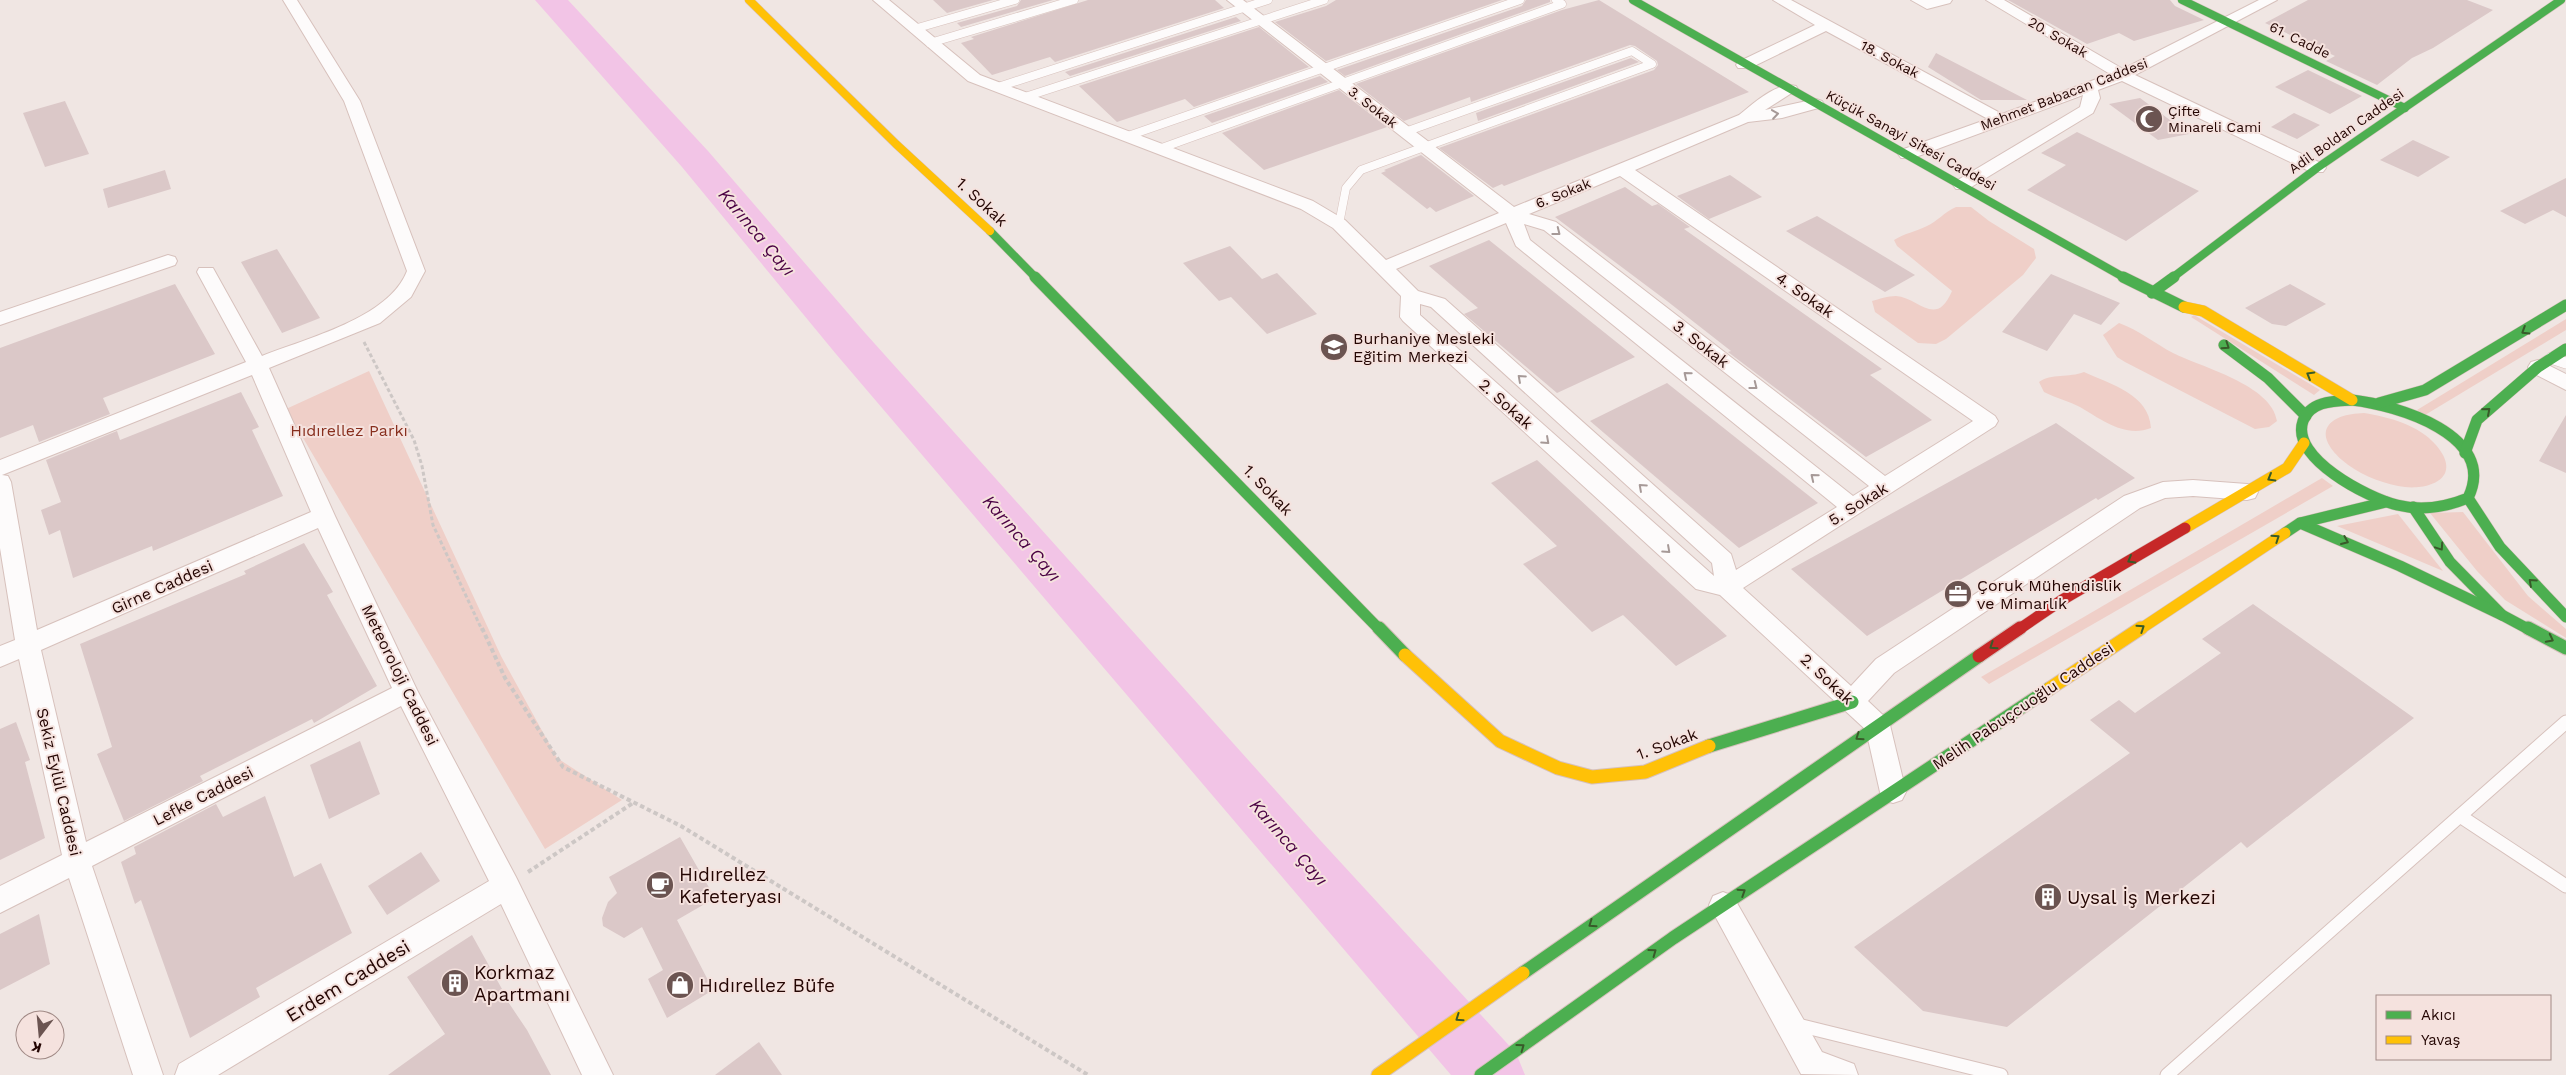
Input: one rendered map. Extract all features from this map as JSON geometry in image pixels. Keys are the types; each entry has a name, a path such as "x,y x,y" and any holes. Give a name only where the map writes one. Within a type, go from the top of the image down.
{"street":[{"path":"0,468 373,319 394,305 410,289 416,271 352,101 290,0"},
{"path":"880,0 974,78 1307,205 1339,224 1411,295"},
{"name":"Küçük Sanayi Sitesi Caddesi","path":"1633,0 1744,65 1907,154 2152,293 2176,305 2203,311 2352,400"},
{"name":"18. Sokak","path":"1780,0 2000,119"},
{"path":"1918,0 1927,5 1945,0"},
{"name":"20. Sokak","path":"1993,0 2123,75 2317,168"},
{"name":"61. Cadde","path":"2182,0 2405,108"},
{"name":"Mehmet Babacan Caddesi","path":"1907,154 2123,75 2270,0"},
{"name":"1. Sokak","path":"754,1 896,144 1013,253 1406,657 1500,741 1558,768 1592,777 1645,772 1721,741 1852,702"},
{"name":"Adil Boldan Caddesi","path":"2152,293 2317,168 2560,2"},
{"name":"3. Sokak","path":"1239,4 1512,214 1550,226 1884,487"},
{"path":"1744,65 1826,25"},
{"path":"1962,185 2087,110 2092,98 2089,87"},
{"path":"1745,118 1767,101 1790,89"},
{"path":"1745,118 1782,113 1816,104"},
{"name":"6. Sokak","path":"1382,268 1745,118"},
{"name":"4. Sokak","path":"1622,169 1988,421"},
{"name":"3. Sokak","path":"1512,214 1522,242 1852,507"},
{"path":"0,319 168,261"},
{"name":"Meteoroloji Caddesi","path":"206,272 258,366 324,516 406,692 506,886 598,1075"},
{"name":"2. Sokak","path":"1727,586 1723,560 1438,303 1411,295 1410,317 1704,583 1727,586 1877,725"},
{"name":"Küçük Sanayi Sitesi Caddesi","path":"2176,305 2186,319"},
{"path":"2379,403 2425,390 2566,305"},
{"path":"2217,340 2255,366 2285,392 2306,416"},
{"path":"2465,453 2477,420 2545,363 2566,349"},
{"path":"2545,363 2566,383"},
{"path":"2352,400 2379,403 2407,412 2433,426 2465,453 2473,464 2476,477 2474,488 2468,498 2438,508 2413,507 2386,502 2353,488 2329,472 2311,454 2304,443 2301,431 2302,421 2311,409 2328,402 2352,400"},
{"name":"5. Sokak","path":"1727,586 1988,421"},
{"path":"1378,1075 1877,725 2062,600 2287,468 2304,443"},
{"name":"Sekiz Eylül Caddesi","path":"0,482 28,645 77,861 148,1075"},
{"path":"1852,702 1885,666 2132,502 2163,490 2193,488 2247,492"},
{"path":"2468,498 2483,527 2503,553 2566,617"},
{"name":"Melih Pabuçcuoğlu Caddesi","path":"1481,1075 1673,938 2300,522 2386,502"},
{"path":"2413,507 2450,562 2502,615"},
{"name":"Girne Caddesi","path":"0,657 324,516"},
{"path":"2300,522 2400,566 2566,648"},
{"name":"Lefke Caddesi","path":"0,900 406,692"},
{"path":"1877,725 1893,792"},
{"name":"Erdem Caddesi","path":"190,1075 506,886"},
{"path":"1723,905 1812,1062 1842,1075"}],"lane":[{"path":"914,29 1015,0"},
{"path":"930,43 1074,0"},
{"path":"998,87 1239,4 1268,0"},
{"path":"1025,97 1324,0"},
{"path":"1128,136 1520,0"},
{"path":"1159,148 1562,4 1556,0"},
{"path":"1339,224 1343,190 1354,175 1361,170 1652,64 1632,51 1405,132"},
{"path":"2545,363 2566,363"},
{"path":"2167,1075 2566,722"},
{"path":"2460,816 2566,886"},
{"path":"1789,1023 2001,1075"}],"path":[{"path":"356,326 414,440 422,466 433,525 504,678 563,767 681,826 1088,1075"},
{"path":"506,886 634,802"}],"green space":[{"path":"1956,207 1971,207 1989,221 2034,249 2036,258 2023,275 1946,339 1936,344 1918,343 1875,312 1872,301 1896,296 1933,310 1940,308 1946,302 1952,291 1897,246 1894,240 1931,224"},
{"path":"2194,315 2320,390 2314,395 2191,317"},
{"path":"2566,319 2566,330 2425,415 2417,410"},
{"path":"2119,323 2173,353 2217,371 2249,387 2263,397 2272,408 2277,421 2269,427 2255,429 2125,362 2117,357 2103,335"},
{"name":"Hıdırellez Parkı","path":"369,371 501,656 557,758 622,800 545,849 286,409"},
{"path":"2084,372 2116,386 2136,399 2149,416 2151,428 2132,431 2114,426 2076,405 2044,392 2039,382 2049,377"},
{"path":"2364,413 2403,423 2429,438 2444,457 2446,467 2439,481 2420,487 2398,486 2361,473 2342,460 2327,441 2326,433 2328,426 2341,417"},
{"path":"2322,478 2333,486 1989,684 1981,677"},
{"path":"2463,512 2528,596 2566,629 2566,638 2505,600 2477,571 2430,513"},
{"path":"2398,514 2443,571 2337,526"}],"building":[{"path":"933,0 993,0 947,13"},
{"path":"1021,0 1053,0 961,27 957,23 1017,6"},
{"path":"1088,0 1215,0 1224,8 1055,62 1050,57 992,75 961,43 974,39 971,37"},
{"path":"1336,0 1502,0 1326,61 1275,22 1326,6"},
{"path":"1526,0 1550,0 1550,2 1345,76 1337,70 1522,6"},
{"path":"1599,0 1749,92 1504,186 1502,184 1493,188 1439,148 1654,70 1658,65 1657,61 1635,46 1630,45 1471,102 1470,97 1404,121 1356,84 1562,10"},
{"path":"2008,0 2170,0 2175,6 2204,20 2134,41 2119,33 2087,44"},
{"path":"2308,0 2467,0 2493,10 2433,48 2412,58 2377,85 2326,61 2335,56 2265,23"},
{"path":"1236,17 1241,21 1070,76 1065,72"},
{"path":"1259,27 1309,67 1194,107 1185,99 1117,122 1079,86"},
{"path":"1936,53 2027,100 1981,100 1928,67"},
{"path":"1631,58 1639,62 1478,121 1476,113"},
{"path":"2308,70 2362,96 2330,114 2275,87"},
{"path":"1320,76 1328,82 1212,123 1204,116"},
{"path":"1339,90 1387,127 1264,170 1222,133"},
{"name":"Çifte Minareli Cami","path":"2140,98 2189,134 2158,140 2109,104"},
{"path":"65,101 89,154 45,167 23,113"},
{"path":"2294,113 2320,125 2297,139 2271,127"},
{"path":"2077,132 2199,191 2126,241 2027,190 2066,165 2041,153"},
{"path":"2413,140 2450,157 2418,177 2380,160"},
{"path":"1421,155 1474,196 1436,212 1430,207 1427,209 1381,173 1386,171 1384,170"},
{"path":"165,170 171,189 108,208 103,189"},
{"path":"1730,175 1762,197 1709,219 1677,196"},
{"path":"2566,178 2566,217 2553,210 2525,224 2500,211"},
{"path":"1625,187 1652,206 1658,204 1690,227 1684,229 1882,369 1870,375 1932,420 1866,457 1728,352 1731,351 1667,301 1555,217"},
{"path":"1817,216 1915,275 1885,292 1786,231"},
{"path":"1489,240 1635,357 1557,393 1464,314 1478,308 1429,266"},
{"path":"1230,246 1262,279 1277,273 1317,314 1267,334 1231,297 1219,301 1183,263"},
{"path":"277,249 320,318 282,333 241,262"},
{"path":"2051,274 2120,303 2101,325 2074,314 2047,351 2002,332"},
{"path":"175,284 215,354 103,398 110,414 39,442 33,425 0,438 0,348"},
{"path":"2290,284 2326,304 2286,326 2272,324 2245,308"},
{"path":"1667,383 1818,503 1739,548 1590,421"},
{"path":"241,392 259,427 252,430 283,496 153,551 152,546 73,578 60,530 49,535 41,510 61,502 46,460 117,431 120,440"},
{"path":"2566,415 2566,473 2539,461"},
{"path":"2056,423 2135,478 2098,500 2096,498 1867,636 1791,569"},
{"path":"1537,460 1727,636 1676,666 1623,615 1592,632 1523,564 1557,546 1491,483"},
{"path":"304,543 333,592 327,595 377,686 314,723 312,719 200,776 203,781 124,821 97,754 112,747 80,644 246,574 244,571"},
{"path":"2253,604 2414,718 2247,848 2241,842 2007,1027 1923,1011 1854,947 2130,753 2090,720 2119,700 2135,713 2221,653 2202,639"},
{"path":"16,722 30,760 25,762 45,838 0,860 0,729"},
{"path":"360,741 380,794 329,819 310,765"},
{"path":"265,796 294,877 321,863 352,933 256,988 260,997 190,1038 141,900 135,904 121,862 136,854 134,847 216,804 223,817"},
{"name":"Hıdırellez Kafeteryası","path":"680,837 715,898 677,920 713,990 667,1018 648,979 663,970 642,927 624,938 603,926 602,918 608,902 617,893 609,877"},
{"path":"421,852 440,881 387,915 368,886"},
{"path":"39,914 50,964 0,990 0,934"},
{"path":"472,935 502,989 500,990 527,1030 551,1075 388,1075 445,1034 407,977"},
{"path":"759,1042 782,1075 715,1075"}],"waterway":[{"name":"Karınca Çayı","path":"551,0 695,159 851,344 1300,858 1493,1075"}],"traffic: fast":[{"path":"1633,0 2152,293 2184,307"},
{"path":"2182,0 2405,108"},
{"path":"2152,293 2317,168 2561,0"},
{"path":"990,231 1405,655"},
{"path":"2379,403 2425,390 2566,305"},
{"path":"2224,345 2268,378 2306,416"},
{"path":"2465,453 2477,420 2538,367 2566,349"},
{"path":"2352,400 2379,404 2405,411 2428,422 2452,438 2470,459 2474,471 2474,484 2468,498 2451,504 2433,507 2397,505 2368,494 2331,472 2304,445 2300,431 2304,418 2318,405 2331,401 2352,400"},
{"path":"2468,498 2478,516 2512,562 2566,617"},
{"path":"2285,533 2300,523 2386,502"},
{"path":"2413,507 2450,562 2502,615 2566,648"},
{"path":"2300,523 2400,566 2502,615"},
{"path":"1523,973 1979,656"},
{"path":"1481,1075 1673,938 2049,689"},
{"path":"1709,746 1852,702"}],"traffic: slow":[{"path":"749,0 896,144 990,231"},
{"path":"2184,307 2203,311 2352,400"},
{"path":"2185,528 2287,468 2304,443"},
{"path":"2049,689 2285,533"},
{"path":"1405,655 1500,741 1558,768 1592,777 1645,772 1709,746"},
{"path":"1378,1075 1523,973"}],"traffic: jam":[{"path":"1979,656 2062,600 2185,528"}],"place":[{"name":"Çifte Minareli Cami","path":"2149,119"},
{"name":"Burhaniye Mesleki Eğitim Merkezi","path":"1334,347"},
{"name":"Çoruk Mühendislik ve Mimarlık","path":"1958,594"},
{"name":"Hıdırellez Kafeteryası","path":"660,885"},
{"name":"Uysal İş Merkezi","path":"2048,897"},
{"name":"Korkmaz Apartmanı","path":"455,983"},
{"name":"Hıdırellez Büfe","path":"680,985"}]}
